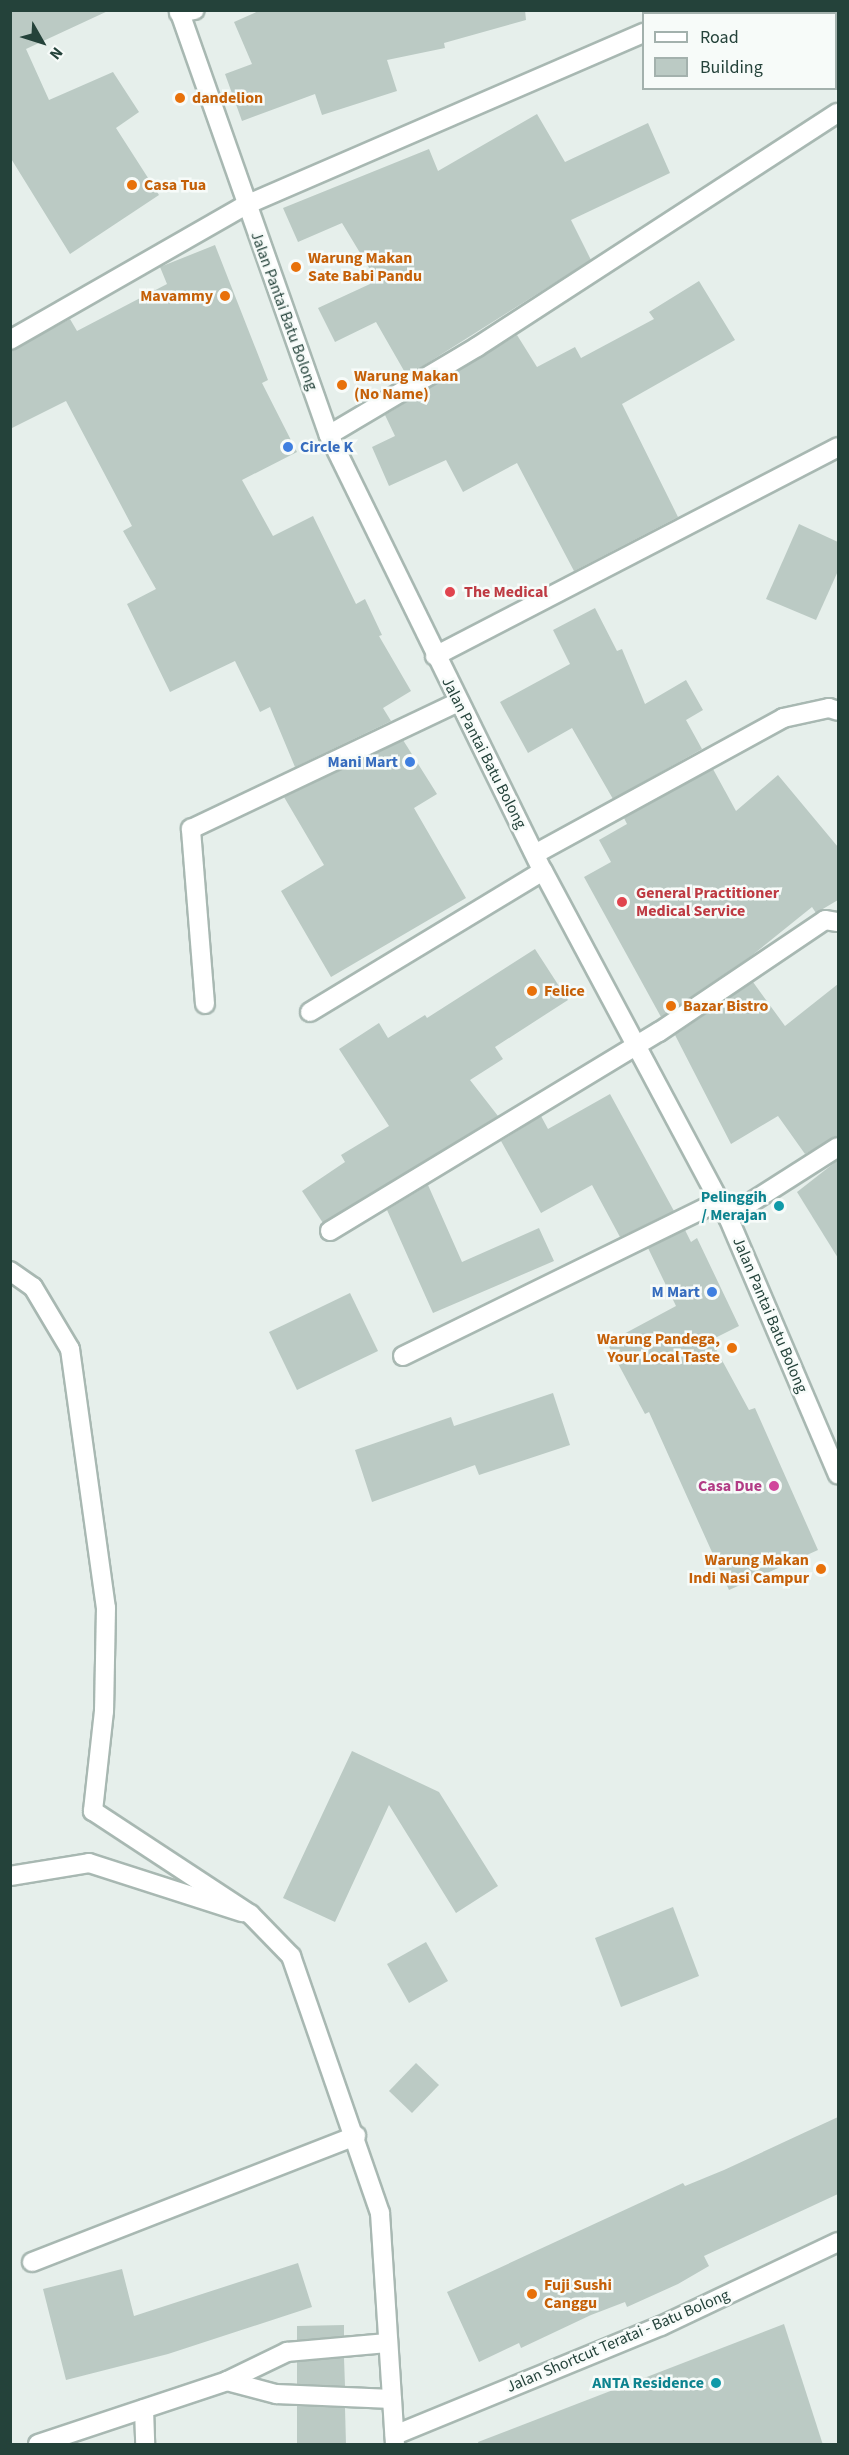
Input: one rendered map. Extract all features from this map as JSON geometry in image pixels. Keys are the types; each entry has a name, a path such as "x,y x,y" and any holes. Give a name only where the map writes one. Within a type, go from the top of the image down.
{"street":[{"name":"Jalan Pantai Batu Bolong","path":"184,12 246,205 329,435 435,656 543,872 639,1043 728,1217 838,1475"},
{"path":"10,340 246,205 642,34"},
{"path":"329,435 477,347 838,113"},
{"path":"435,656 838,447"},
{"path":"205,1004 191,829 458,702"},
{"path":"535,854 783,718 830,708 838,711"},
{"path":"310,1012 543,872"},
{"path":"330,1231 639,1043 825,920 838,922"},
{"path":"728,1217 838,1147"},
{"path":"403,1356 719,1201"},
{"path":"10,1271 33,1287 70,1349 106,1608 104,1711 93,1811 250,1914 291,1956 356,2136 380,2213 395,2440"},
{"path":"10,1876 89,1863 250,1914"},
{"path":"32,2262 356,2136"},
{"name":"Jalan Shortcut Teratai - Batu Bolong","path":"395,2440 661,2326 838,2242"},
{"path":"38,2445 227,2381 288,2352 387,2343"},
{"path":"227,2381 276,2394 392,2399"},
{"path":"144,2409 145,2445"}],"building":[{"path":"10,10 110,10 26,49 49,100 113,72 139,112 116,128 159,195 70,254 10,157"},
{"path":"261,10 525,10 526,20 444,43 445,48 387,60 397,91 322,115 315,94 242,121 225,74 252,64 234,22"},
{"path":"537,114 565,162 648,123 670,173 571,220 591,260 407,376 376,322 335,342 318,308 370,284 368,280 374,276 342,223 298,242 283,208 429,149 438,171"},
{"path":"215,245 268,380 262,383 297,452 242,480 273,536 313,516 356,604 365,599 382,635 379,636 411,691 383,708 391,721 295,767 270,707 260,712 235,661 170,692 127,604 156,589 123,531 132,526 66,401 10,429 10,351 70,319 77,331 167,284 160,267"},
{"path":"699,281 735,340 622,404 678,517 574,571 517,463 463,492 446,460 389,486 372,447 395,436 385,415 517,335 537,367 575,347 581,358 654,319 649,312"},
{"path":"799,524 838,542 838,571 816,620 766,599"},
{"path":"595,608 617,651 622,649 645,704 686,680 703,710 686,720 702,749 613,799 572,728 528,753 500,702 570,664 553,630"},
{"path":"403,740 437,794 414,808 466,898 331,977 281,891 324,865 284,797"},
{"path":"713,769 736,811 778,775 838,847 838,900 816,913 812,907 750,957 661,1017 584,877 611,862 599,840 627,824 624,818"},
{"path":"535,949 568,1000 495,1047 503,1059 470,1080 498,1116 323,1223 302,1191 345,1162 341,1155 389,1126 339,1049 379,1023 388,1038 425,1015 427,1018"},
{"path":"753,982 785,1026 838,984 838,1136 805,1154 778,1116 731,1144 675,1035"},
{"path":"610,1094 674,1211 620,1237 592,1185 541,1213 501,1141 541,1116 548,1129"},
{"path":"838,1160 838,1258 797,1192"},
{"path":"428,1185 462,1262 539,1228 554,1261 433,1313 387,1210"},
{"path":"685,1230 691,1242 697,1238 739,1326 711,1340 749,1410 755,1408 818,1550 729,1590 649,1412 645,1414 607,1343 676,1306 648,1248"},
{"path":"350,1293 378,1351 297,1390 269,1332"},
{"path":"553,1393 570,1445 479,1475 475,1465 372,1502 355,1450 451,1417 454,1426"},
{"path":"352,1751 439,1792 498,1886 456,1913 389,1805 335,1922 283,1898"},
{"path":"673,1907 699,1976 621,2007 595,1938"},
{"path":"426,1942 448,1981 409,2003 387,1964"},
{"path":"416,2063 439,2085 412,2113 389,2091"},
{"path":"838,2117 838,2194 704,2256 709,2266 678,2284 627,2307 625,2302 591,2315 521,2348 519,2343 479,2362 447,2292 683,2183 685,2186 724,2170"},
{"path":"298,2263 312,2307 168,2354 66,2380 43,2289 122,2269 134,2316"},
{"name":"ANTA Residence","path":"784,2324 823,2445 479,2445 478,2442"},
{"path":"344,2325 344,2336 297,2340 297,2326"},
{"path":"344,2358 345,2386 297,2384 297,2362"},
{"path":"297,2406 345,2408 346,2445 297,2445"}],"place":[{"name":"dandelion","path":"180,98"},
{"name":"Casa Tua","path":"132,185"},
{"name":"Warung Makan Sate Babi Pandu","path":"296,267"},
{"name":"Mavammy","path":"225,296"},
{"name":"Warung Makan (No Name)","path":"342,385"},
{"name":"Circle K","path":"288,447"},
{"name":"The Medical","path":"450,592"},
{"name":"Mani Mart","path":"410,762"},
{"name":"General Practitioner Medical Service","path":"622,902"},
{"name":"Felice","path":"532,991"},
{"name":"Bazar Bistro","path":"671,1006"},
{"name":"Pelinggih / Merajan","path":"779,1206"},
{"name":"M Mart","path":"712,1292"},
{"name":"Warung Pandega, Your Local Taste","path":"732,1348"},
{"name":"Casa Due","path":"774,1486"},
{"name":"Warung Makan Indi Nasi Campur","path":"821,1569"},
{"name":"Fuji Sushi Canggu","path":"532,2294"},
{"name":"ANTA Residence","path":"716,2383"}]}
